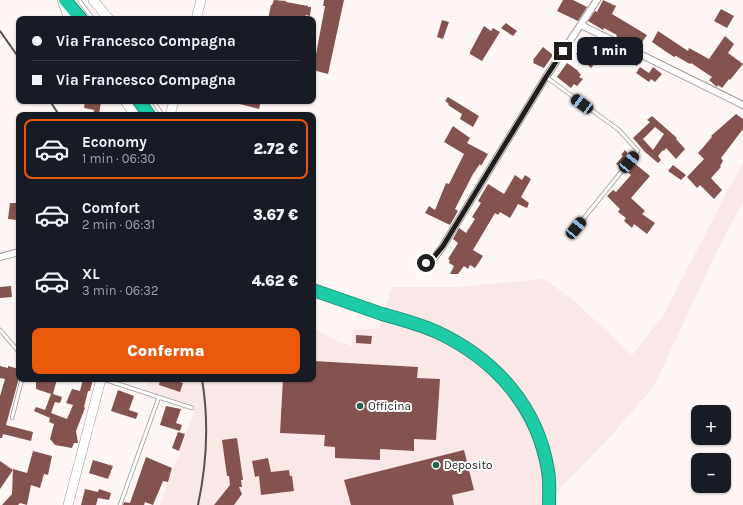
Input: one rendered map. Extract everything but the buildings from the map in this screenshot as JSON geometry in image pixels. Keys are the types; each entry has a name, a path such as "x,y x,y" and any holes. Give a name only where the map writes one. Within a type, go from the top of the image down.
{"highway":[{"path":"63,0 78,16"},
{"path":"316,291 437,332 480,356 513,388 535,425 543,448 548,472 549,505"}],"main road":[{"path":"63,0 68,16"},
{"path":"92,0 106,16"},
{"path":"197,16 201,0"},
{"path":"68,505 100,382"}],"street":[{"path":"426,263 434,257 443,246 546,77 597,0"},
{"path":"581,25 743,105"},
{"path":"0,258 16,253"}],"lane":[{"path":"79,0 91,16"},
{"path":"546,77 618,130 638,151 576,228"},
{"path":"0,330 16,349"},
{"path":"12,418 21,382"},
{"path":"111,382 192,408"},
{"path":"120,505 159,397"}],"shaded area":[{"path":"743,164 743,201 717,251 654,386 611,436 543,505 160,505 196,407 146,390 148,382 316,382 316,329 329,337 352,346 353,329 379,329 392,287 458,287 543,279 570,297 632,355 663,316 729,188"}],"railway":[{"path":"0,31 16,54"},
{"path":"52,104 57,112"},
{"path":"198,505 206,442 206,410 202,382"}],"place":[{"name":"Officina","path":"360,406"},
{"name":"Deposito","path":"436,465"}],"route":[{"path":"426,263 434,257 443,246 563,51"}]}
